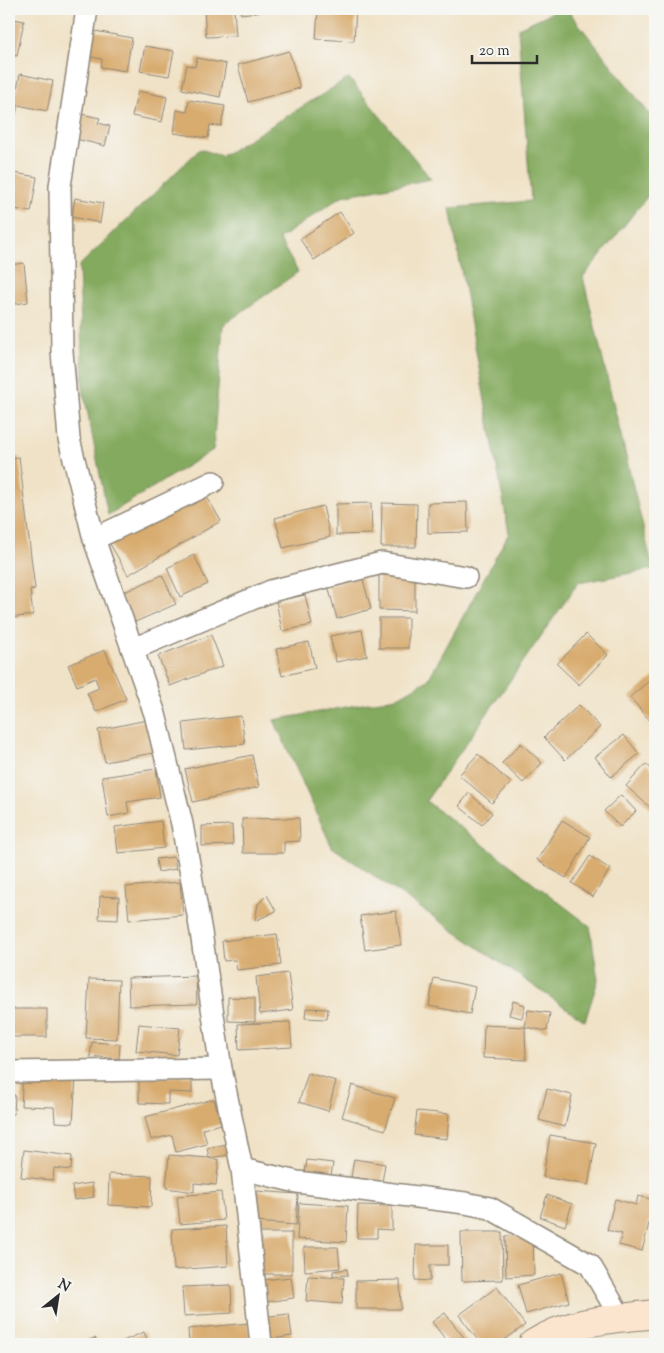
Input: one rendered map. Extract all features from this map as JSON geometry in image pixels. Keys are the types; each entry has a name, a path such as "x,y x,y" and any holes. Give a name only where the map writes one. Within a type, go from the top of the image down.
{"main road":[{"path":"533,1344 546,1336 583,1322 655,1314"}],"street":[{"path":"87,9 60,186 62,351 68,439 94,539 155,714 182,824 201,932 221,1069 242,1169 261,1344"},
{"path":"94,539 213,482"},
{"path":"133,649 271,591 382,563 466,577"},
{"path":"9,1072 221,1069"},
{"path":"242,1169 297,1182 465,1203 490,1208 590,1265 621,1318"}],"green space":[{"path":"560,9 567,9 655,121 655,187 583,277 653,569 578,583 426,801 590,926 598,980 585,1021 332,847 274,720 396,698 428,680 509,533 450,208 531,201 518,28"},
{"path":"349,78 431,179 342,196 279,239 298,272 223,325 213,450 108,515 83,389 79,266 200,149 222,156"}],"building":[{"path":"204,9 234,9 236,36 206,37"},
{"path":"240,9 267,9 267,11 241,14"},
{"path":"318,9 356,9 354,41 316,39"},
{"path":"9,18 24,21 17,56 9,54"},
{"path":"90,30 132,38 126,71 101,67 102,59 85,56"},
{"path":"145,46 174,51 169,76 140,71"},
{"path":"289,51 300,88 248,102 238,65"},
{"path":"197,58 226,64 220,97 182,89 187,65 195,67"},
{"path":"20,74 53,81 47,111 18,105 15,117 9,116 9,93 16,94"},
{"path":"138,91 167,97 162,122 132,116"},
{"path":"189,100 225,106 221,126 210,125 208,138 174,133 177,110 187,112"},
{"path":"81,114 100,118 98,123 110,126 105,146 76,139"},
{"path":"9,172 37,177 31,212 9,208"},
{"path":"75,198 103,203 100,223 72,217"},
{"path":"340,212 354,233 314,260 300,239"},
{"path":"24,263 28,302 9,305 9,265"},
{"path":"19,457 35,589 30,590 33,615 9,618 9,458"},
{"path":"203,490 221,521 128,575 110,544"},
{"path":"467,502 468,532 428,533 428,503"},
{"path":"371,503 372,534 336,535 336,504"},
{"path":"382,503 417,504 416,547 381,547"},
{"path":"323,506 330,537 283,548 275,518"},
{"path":"194,555 208,584 180,597 167,568"},
{"path":"162,575 176,604 133,623 120,594"},
{"path":"379,575 415,576 415,611 379,610"},
{"path":"362,576 371,609 337,619 328,586"},
{"path":"305,595 312,625 282,631 276,601"},
{"path":"379,618 408,618 408,648 379,648"},
{"path":"362,630 367,656 336,662 330,636"},
{"path":"586,634 608,655 579,685 557,664"},
{"path":"211,635 223,666 170,686 158,656"},
{"path":"309,642 315,668 282,676 276,649"},
{"path":"105,650 126,699 96,712 87,693 99,688 95,678 77,686 68,665"},
{"path":"655,676 655,727 630,697"},
{"path":"579,705 600,727 565,760 544,737"},
{"path":"241,716 245,744 186,750 183,723"},
{"path":"152,719 158,752 105,762 98,730"},
{"path":"624,735 639,754 611,777 595,757"},
{"path":"521,743 542,763 523,783 502,763"},
{"path":"478,754 511,783 492,803 459,775"},
{"path":"252,755 259,787 193,802 185,769"},
{"path":"646,764 655,772 655,806 652,809 626,786"},
{"path":"156,769 160,797 127,802 129,813 108,817 102,777"},
{"path":"469,793 492,813 482,825 459,806"},
{"path":"621,795 636,811 620,827 604,811"},
{"path":"299,818 300,841 284,842 284,853 243,853 242,819"},
{"path":"562,820 590,837 566,878 537,860"},
{"path":"161,821 164,848 118,853 115,827"},
{"path":"232,825 233,845 202,846 202,826"},
{"path":"590,856 610,869 593,897 572,883"},
{"path":"174,857 176,869 158,872 156,859"},
{"path":"180,882 183,915 129,920 126,887"},
{"path":"267,895 276,911 255,921 258,904"},
{"path":"100,896 119,897 118,920 99,919"},
{"path":"396,911 401,945 365,950 360,916"},
{"path":"277,934 281,965 237,970 235,960 224,961 222,941"},
{"path":"288,973 293,1010 260,1014 256,977"},
{"path":"196,976 197,1004 129,1006 128,978"},
{"path":"434,978 475,987 470,1014 429,1006"},
{"path":"89,979 119,980 117,1039 86,1038"},
{"path":"228,997 255,998 255,1022 228,1021"},
{"path":"513,1001 525,1005 522,1018 509,1015"},
{"path":"306,1008 328,1009 327,1019 305,1018"},
{"path":"9,1009 47,1009 47,1037 9,1037"},
{"path":"528,1010 550,1013 547,1031 525,1027"},
{"path":"290,1022 292,1047 239,1050 238,1024"},
{"path":"139,1024 180,1028 177,1055 136,1051"},
{"path":"484,1025 525,1027 526,1060 483,1058"},
{"path":"92,1042 120,1044 119,1059 90,1056"},
{"path":"23,1072 76,1076 73,1123 55,1122 54,1107 21,1106"},
{"path":"308,1073 336,1081 328,1111 299,1102"},
{"path":"192,1076 192,1093 168,1092 168,1104 139,1103 139,1078"},
{"path":"352,1085 395,1098 385,1130 342,1117"},
{"path":"547,1089 572,1095 565,1127 539,1120"},
{"path":"9,1094 15,1095 14,1114 9,1114"},
{"path":"214,1099 221,1124 203,1129 207,1144 176,1152 172,1135 151,1140 145,1117"},
{"path":"417,1111 449,1114 447,1139 414,1135"},
{"path":"550,1135 596,1143 588,1185 543,1177"},
{"path":"227,1144 229,1155 209,1158 207,1148"},
{"path":"24,1150 72,1156 71,1170 54,1168 53,1180 21,1177"},
{"path":"169,1155 219,1160 216,1185 194,1183 194,1192 166,1188"},
{"path":"354,1159 385,1164 382,1182 351,1177"},
{"path":"307,1160 333,1163 331,1176 305,1173"},
{"path":"109,1174 152,1176 151,1207 108,1205"},
{"path":"92,1183 94,1197 74,1200 72,1186"},
{"path":"256,1191 298,1194 296,1225 254,1222"},
{"path":"221,1192 224,1220 180,1224 177,1196"},
{"path":"547,1195 572,1204 565,1226 540,1217"},
{"path":"638,1196 655,1200 642,1251 619,1245 622,1234 607,1230 615,1199 636,1205"},
{"path":"299,1203 348,1206 346,1242 297,1239"},
{"path":"358,1205 392,1206 392,1230 377,1229 377,1238 357,1238"},
{"path":"226,1226 228,1266 174,1270 172,1229"},
{"path":"461,1232 502,1232 503,1280 462,1281"},
{"path":"259,1233 292,1233 292,1274 259,1274"},
{"path":"533,1235 534,1275 506,1277 505,1236"},
{"path":"416,1245 448,1245 448,1265 430,1265 430,1281 415,1280"},
{"path":"304,1247 338,1247 340,1268 305,1271"},
{"path":"347,1269 348,1275 333,1276 333,1271"},
{"path":"561,1273 569,1302 526,1314 518,1285"},
{"path":"308,1276 344,1278 342,1304 306,1301"},
{"path":"291,1277 294,1298 266,1302 263,1280"},
{"path":"400,1280 401,1309 356,1309 356,1281"},
{"path":"231,1285 232,1313 184,1316 182,1287"},
{"path":"497,1287 525,1325 499,1344 481,1344 459,1315"},
{"path":"445,1313 469,1344 449,1344 432,1322"},
{"path":"289,1314 292,1336 264,1340 261,1317"},
{"path":"249,1323 251,1344 189,1344 188,1329"},
{"path":"144,1332 149,1344 116,1344"},
{"path":"95,1338 98,1344 83,1344 82,1342"}]}
